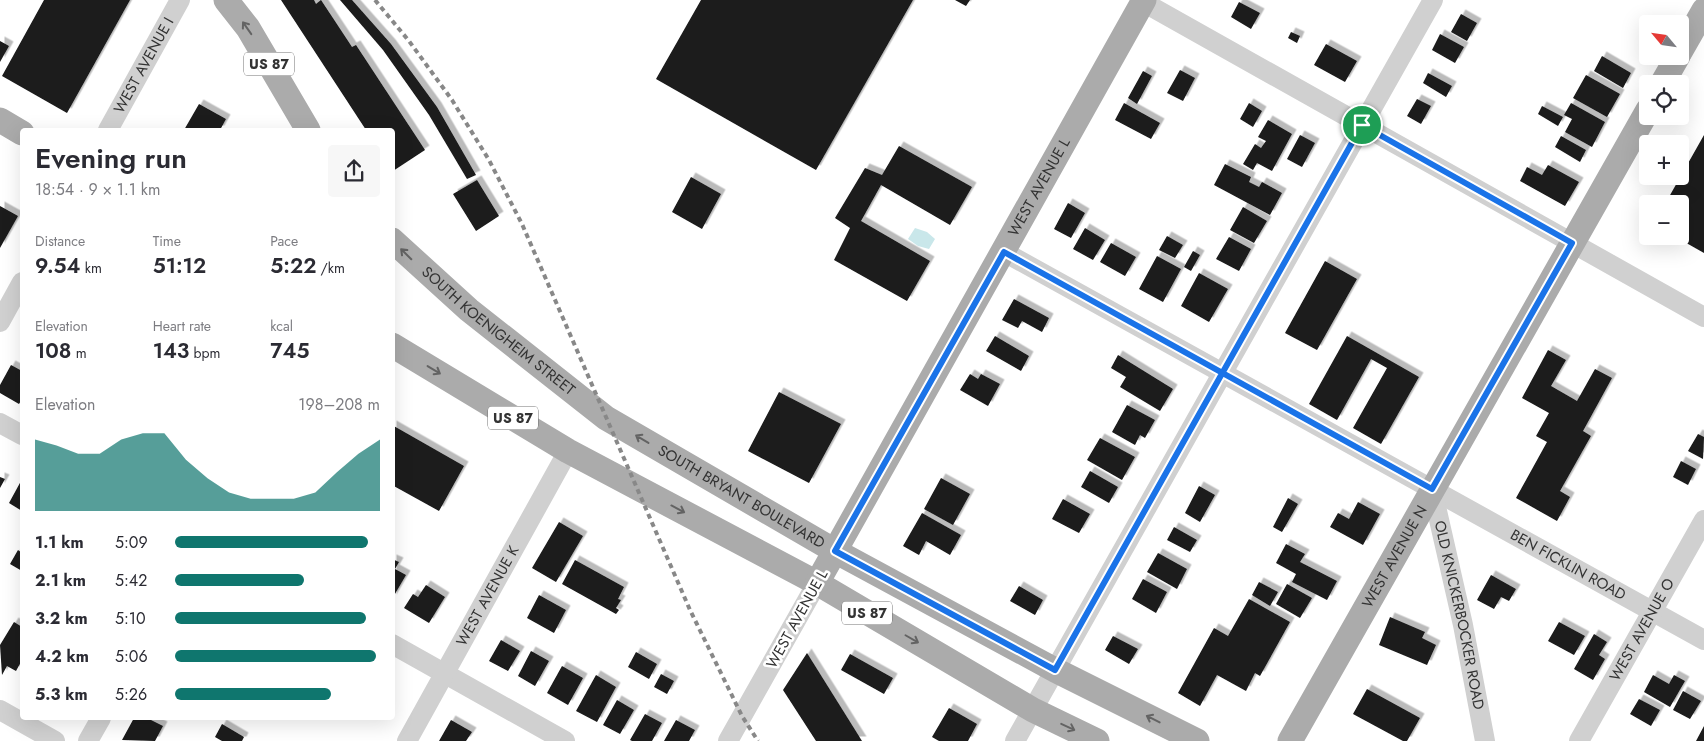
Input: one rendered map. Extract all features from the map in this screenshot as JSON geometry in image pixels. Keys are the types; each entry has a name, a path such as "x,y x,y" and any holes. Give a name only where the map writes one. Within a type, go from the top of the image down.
{"main road":[{"name":"US 87","path":"226,0 248,28 307,128"},
{"name":"WEST AVENUE L","path":"817,584 1144,1"},
{"path":"1689,36 1704,10"},
{"path":"0,120 20,132"},
{"name":"WEST AVENUE N","path":"1290,741 1639,125"},
{"name":"SOUTH KOENIGHEIM STREET","path":"395,243 469,310 606,418"},
{"name":"US 87","path":"395,347 568,451 817,584 1033,710 1097,741"},
{"name":"SOUTH BRYANT BOULEVARD","path":"606,418 835,551 1055,670 1196,741"}],"street":[{"name":"WEST AVENUE I","path":"109,128 180,0"},
{"path":"1015,741 1433,0"},
{"path":"1144,1 1704,317"},
{"path":"1004,252 1432,489"},
{"path":"0,322 20,286"},
{"path":"0,423 20,434"},
{"name":"WEST AVENUE K","path":"407,741 568,451"},
{"name":"BEN FICKLIN ROAD","path":"1432,489 1704,640"},
{"name":"OLD KNICKERBOCKER ROAD","path":"1432,489 1489,738"},
{"name":"WEST AVENUE O","path":"1579,741 1704,520"},
{"name":"WEST AVENUE L","path":"728,741 817,584"},
{"path":"395,646 565,741"},
{"path":"0,710 55,741"},
{"path":"88,741 100,720"}],"water":[{"path":"915,228 927,232 935,239 929,249 918,246 908,239"}],"building":[{"path":"44,0 130,0 67,113 2,76"},
{"path":"281,0 314,0 316,4 321,0 352,47 356,45 425,150 395,170 395,128 365,128"},
{"path":"340,0 352,0 391,44 437,107 476,175 467,179 429,115 383,50"},
{"path":"701,0 913,0 816,170 656,79"},
{"path":"955,0 970,0 966,6"},
{"path":"1239,2 1260,13 1251,29 1231,17"},
{"path":"1461,14 1477,23 1467,41 1451,32"},
{"path":"1291,32 1300,36 1297,43 1288,38"},
{"path":"1440,34 1464,47 1455,63 1432,50"},
{"path":"0,41 9,46 0,62"},
{"path":"1326,44 1357,61 1345,82 1314,65"},
{"path":"1602,56 1631,73 1623,88 1594,71"},
{"path":"1180,70 1195,78 1183,101 1167,93"},
{"path":"1143,71 1152,76 1137,104 1128,98"},
{"path":"1428,73 1452,86 1446,97 1423,83"},
{"path":"1586,75 1620,94 1607,117 1573,98"},
{"path":"1417,99 1431,106 1421,124 1407,116"},
{"path":"1124,103 1160,123 1151,139 1115,120"},
{"path":"1249,103 1262,111 1253,127 1240,119"},
{"path":"1571,103 1605,122 1592,147 1565,132 1572,119 1564,115"},
{"path":"199,104 226,119 221,128 185,128"},
{"path":"1542,106 1563,117 1558,126 1538,114"},
{"path":"1268,120 1292,134 1272,171 1257,163 1253,170 1243,164 1255,144 1261,148 1266,141 1258,137"},
{"path":"1300,135 1315,143 1302,167 1287,159"},
{"path":"1704,135 1704,253 1689,244 1689,195 1670,195 1676,185 1689,185 1689,162"},
{"path":"1561,136 1586,150 1580,162 1555,147"},
{"path":"899,146 972,187 950,225 881,185 861,221 930,261 907,301 834,260 850,228 835,218 865,168 882,175"},
{"path":"1225,164 1251,177 1249,182 1259,187 1262,182 1282,193 1270,215 1214,185"},
{"path":"1548,165 1579,182 1565,206 1520,181 1527,167 1542,175"},
{"path":"691,177 721,194 702,229 672,212"},
{"path":"477,180 499,216 476,231 453,194"},
{"path":"1068,203 1085,213 1071,238 1054,229"},
{"path":"0,206 18,216 0,248"},
{"path":"1243,207 1267,221 1254,243 1230,230"},
{"path":"1085,228 1105,240 1093,260 1073,249"},
{"path":"1167,236 1183,245 1175,258 1159,250"},
{"path":"1229,237 1251,249 1239,271 1216,259"},
{"path":"1111,243 1136,257 1125,276 1100,262"},
{"path":"1193,251 1200,255 1191,271 1184,267"},
{"path":"1157,256 1181,269 1163,302 1139,289"},
{"path":"1325,261 1357,279 1317,350 1285,333"},
{"path":"1199,273 1228,289 1209,322 1181,306"},
{"path":"1014,299 1049,318 1042,332 1022,321 1018,328 1002,320"},
{"path":"995,336 1029,356 1021,371 986,351"},
{"path":"1347,336 1419,377 1381,444 1353,428 1387,368 1371,359 1337,420 1309,404"},
{"path":"1548,350 1566,360 1551,386 1577,401 1595,369 1612,378 1583,431 1591,436 1560,491 1570,497 1557,521 1516,498 1547,442 1536,436 1549,413 1522,398"},
{"path":"1118,355 1173,389 1160,411 1120,387 1126,377 1111,368"},
{"path":"11,365 20,370 19,404 0,393 0,385"},
{"path":"970,374 978,379 981,374 1000,384 988,406 960,390"},
{"path":"779,392 841,424 809,483 748,451"},
{"path":"1127,405 1155,420 1145,438 1140,435 1135,445 1112,432"},
{"path":"395,427 464,466 439,511 395,487"},
{"path":"1698,434 1704,437 1703,459 1688,451"},
{"path":"1100,438 1135,457 1122,480 1087,460"},
{"path":"1681,461 1696,469 1688,485 1673,477"},
{"path":"1090,471 1118,487 1109,503 1081,487"},
{"path":"0,477 5,479 0,488"},
{"path":"941,478 970,494 953,525 924,509"},
{"path":"20,483 20,510 9,503"},
{"path":"1199,486 1215,495 1200,522 1185,513"},
{"path":"1288,498 1298,504 1282,532 1273,527"},
{"path":"1063,499 1090,514 1079,533 1052,519"},
{"path":"1358,502 1380,514 1363,545 1330,527 1338,513 1349,519"},
{"path":"922,513 961,535 950,555 926,541 919,555 903,546"},
{"path":"559,522 583,536 556,582 532,568"},
{"path":"1174,527 1197,540 1190,552 1167,540"},
{"path":"1286,544 1305,554 1300,562 1337,581 1327,600 1292,582 1296,574 1276,563"},
{"path":"18,550 20,552 20,570 10,564"},
{"path":"1158,553 1187,569 1177,589 1147,572"},
{"path":"395,560 399,562 395,569"},
{"path":"575,560 624,587 618,599 621,600 616,608 619,610 616,614 562,584"},
{"path":"395,569 406,575 395,594"},
{"path":"1491,575 1516,589 1509,601 1501,597 1494,609 1477,600"},
{"path":"1143,579 1167,592 1156,613 1132,599"},
{"path":"1259,582 1278,592 1270,606 1252,595"},
{"path":"1287,584 1312,598 1300,618 1276,604"},
{"path":"426,585 445,597 429,623 404,608 413,594 418,597"},
{"path":"1019,586 1043,600 1035,615 1010,601"},
{"path":"539,595 566,610 554,633 527,618"},
{"path":"1249,599 1290,622 1260,676 1255,673 1246,691 1217,675 1200,706 1178,693 1214,628 1228,636"},
{"path":"1390,617 1425,632 1422,638 1436,645 1427,665 1379,645"},
{"path":"14,622 20,626 20,664 16,671 7,666 2,675 0,645"},
{"path":"1559,622 1585,636 1574,655 1548,641"},
{"path":"1594,634 1607,642 1599,655 1605,659 1593,680 1574,669"},
{"path":"1113,636 1138,649 1129,664 1105,650"},
{"path":"501,640 520,651 508,671 489,661"},
{"path":"531,651 549,661 535,686 518,676"},
{"path":"636,652 657,664 649,679 628,667"},
{"path":"807,653 862,741 816,741 783,690"},
{"path":"850,654 893,678 884,694 841,670"},
{"path":"562,666 583,678 568,705 547,693"},
{"path":"661,674 674,681 667,694 654,687"},
{"path":"596,675 616,687 597,722 576,711"},
{"path":"1653,675 1669,684 1674,675 1685,681 1670,707 1644,692"},
{"path":"1367,689 1420,718 1407,741 1403,741 1353,714"},
{"path":"1683,691 1701,701 1690,719 1673,710"},
{"path":"1639,699 1660,710 1651,726 1630,714"},
{"path":"617,700 634,710 620,734 603,725"},
{"path":"949,708 977,724 968,741 939,741 932,737"},
{"path":"645,714 662,723 652,741 630,740"},
{"path":"133,720 151,720 163,726 155,741 122,740"},
{"path":"451,720 472,732 466,741 439,741"},
{"path":"676,720 695,730 689,741 664,741"},
{"path":"222,724 244,737 242,741 222,741 215,737"},
{"path":"1704,726 1704,741 1696,741"}],"railway":[{"path":"375,0 409,41 452,100 489,160 522,224 690,610 742,716 758,741"}],"route":[{"path":"1362,125 1223,373 1055,670 835,551 1004,252 1223,373 1432,489 1572,243 1362,125"}]}
